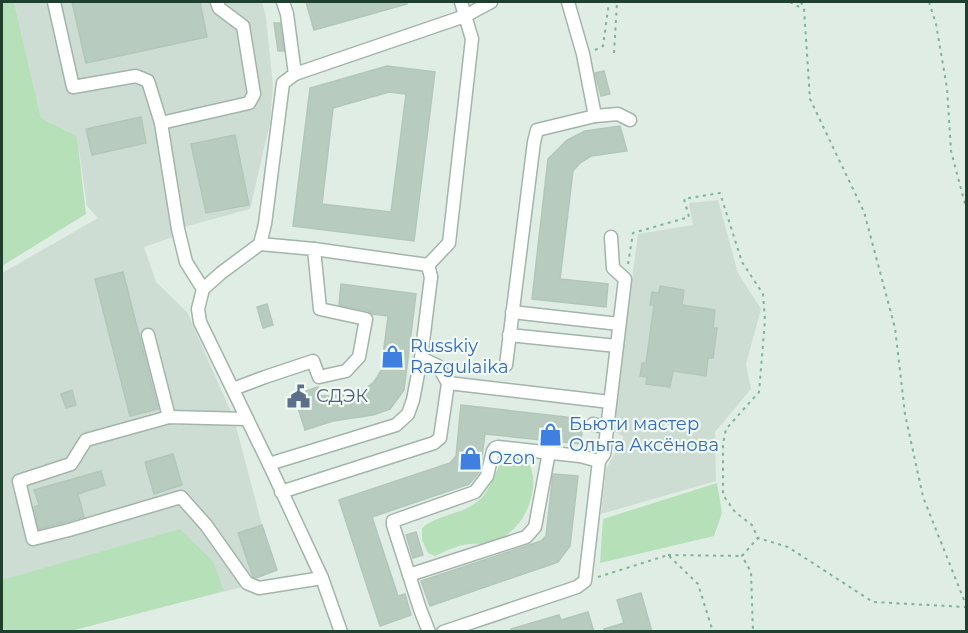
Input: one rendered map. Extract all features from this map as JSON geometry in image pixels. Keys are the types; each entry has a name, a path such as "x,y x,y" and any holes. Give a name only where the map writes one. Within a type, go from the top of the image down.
{"street":[{"path":"54,2 73,87 136,76 148,81 161,123 178,229 186,262 203,289"},
{"path":"161,123 249,103 254,94 243,26 219,8 217,2"},
{"path":"283,2 287,14 295,74"},
{"path":"428,265 449,243 472,39 461,2"},
{"path":"341,632 322,578 200,322 198,309 203,289 260,244 265,224 282,82 295,74 465,16 491,2"},
{"path":"568,2 583,54 595,116"},
{"path":"506,365 537,130 595,116 618,114 630,120"},
{"path":"443,632 577,586 585,581 599,461 604,454 608,428 625,279 613,267 611,237"},
{"path":"260,244 428,265"},
{"path":"233,389 313,361 319,376 346,371 359,357 366,319 320,309 314,249"},
{"path":"269,464 396,425 408,414 421,358 431,277 428,265"},
{"path":"512,312 619,324"},
{"path":"148,335 169,417"},
{"path":"509,335 617,346"},
{"path":"281,492 434,443 440,438 448,382 438,366 421,358"},
{"path":"448,382 610,402"},
{"path":"247,419 169,417 86,440 71,464 19,480 33,539 181,497 206,525 247,583 259,588 322,578"},
{"path":"593,424 608,428"},
{"path":"429,632 393,521 475,492 487,476 495,448 498,447 580,456 599,461"},
{"path":"409,576 526,537 535,527 549,452"}],"path":[{"path":"603,46 609,2"},
{"path":"614,53 617,2"},
{"path":"790,2 804,9"},
{"path":"625,279 633,233 689,217 684,198 720,193 742,262 763,294 765,320 759,392 726,429 723,444 723,495 735,512 752,525 758,538 788,547 873,602 966,606 923,497 905,414 895,328 864,213 810,99 804,9 801,2"},
{"path":"929,2 936,24 947,88 951,151 966,207"},
{"path":"585,581 668,555 742,556 758,538"},
{"path":"668,555 698,584 712,632"},
{"path":"742,556 751,572 753,632"}],"shaded area":[{"path":"14,2 262,2 266,17 273,86 270,123 250,209 173,230 173,237 144,247 156,282 187,312 234,419 262,525 277,570 254,578 242,587 70,631 2,631 2,273 98,218 87,206 77,136 41,118"},
{"path":"718,200 738,273 761,309 746,364 751,389 715,432 716,481 601,514 606,469 624,437 612,430 638,234 693,225 689,203"}],"green space":[{"path":"2,2 14,2 41,118 77,136 86,214 2,266"},
{"path":"513,455 527,461 533,476 529,506 518,524 511,532 493,542 452,548 435,556 428,553 422,540 422,528 428,523 472,506 489,487 502,460"},
{"path":"717,483 722,513 714,536 600,563 603,519"},
{"path":"180,529 213,561 224,591 70,631 2,631 2,580"}],"building":[{"path":"72,2 200,2 207,37 86,63"},
{"path":"306,2 407,2 407,4 314,30"},
{"path":"274,23 280,23 284,51 278,51"},
{"path":"387,66 435,72 414,241 293,226 310,88","holes":["389,92 406,94 391,212 322,204 333,108"]},
{"path":"604,71 610,94 601,96 595,73"},
{"path":"141,117 146,143 92,155 86,129"},
{"path":"620,126 627,151 591,156 573,171 560,279 608,284 606,307 532,299 548,159 567,140 585,131"},
{"path":"235,135 249,205 206,213 191,144"},
{"path":"123,272 158,409 130,416 95,279"},
{"path":"341,284 416,294 404,390 390,409 373,415 333,421 305,430 294,395 318,387 321,396 348,395 364,390 374,382 381,371 388,316 339,305"},
{"path":"660,286 684,290 682,305 715,310 713,328 717,328 713,358 708,358 706,376 673,371 670,387 646,384 647,377 640,376 642,363 646,363 654,305 650,305 652,292 659,293"},
{"path":"267,304 273,325 263,328 257,307"},
{"path":"72,390 76,405 66,408 61,394"},
{"path":"461,405 583,419 581,444 485,434 480,471 469,484 372,517 398,596 405,594 411,615 380,626 339,500 450,463 456,456"},
{"path":"173,454 182,485 154,494 145,462"},
{"path":"101,471 105,485 78,494 84,517 39,529 34,507 39,505 34,490"},
{"path":"553,474 578,476 570,546 558,562 430,606 421,581 541,541 546,536"},
{"path":"262,525 277,570 256,578 253,577 238,533"},
{"path":"416,532 423,555 413,558 406,535"},
{"path":"641,593 652,632 605,632 604,629 624,623 617,600"},
{"path":"588,612 594,632 512,632 511,629 559,615 561,620"}],"place":[{"name":"Russkiy Razgulaika","path":"392,356"},
{"name":"СДЭК","path":"298,396"},
{"name":"Бьюти мастер Oльга Аксёнова","path":"551,434"},
{"name":"Ozon","path":"470,458"}]}
